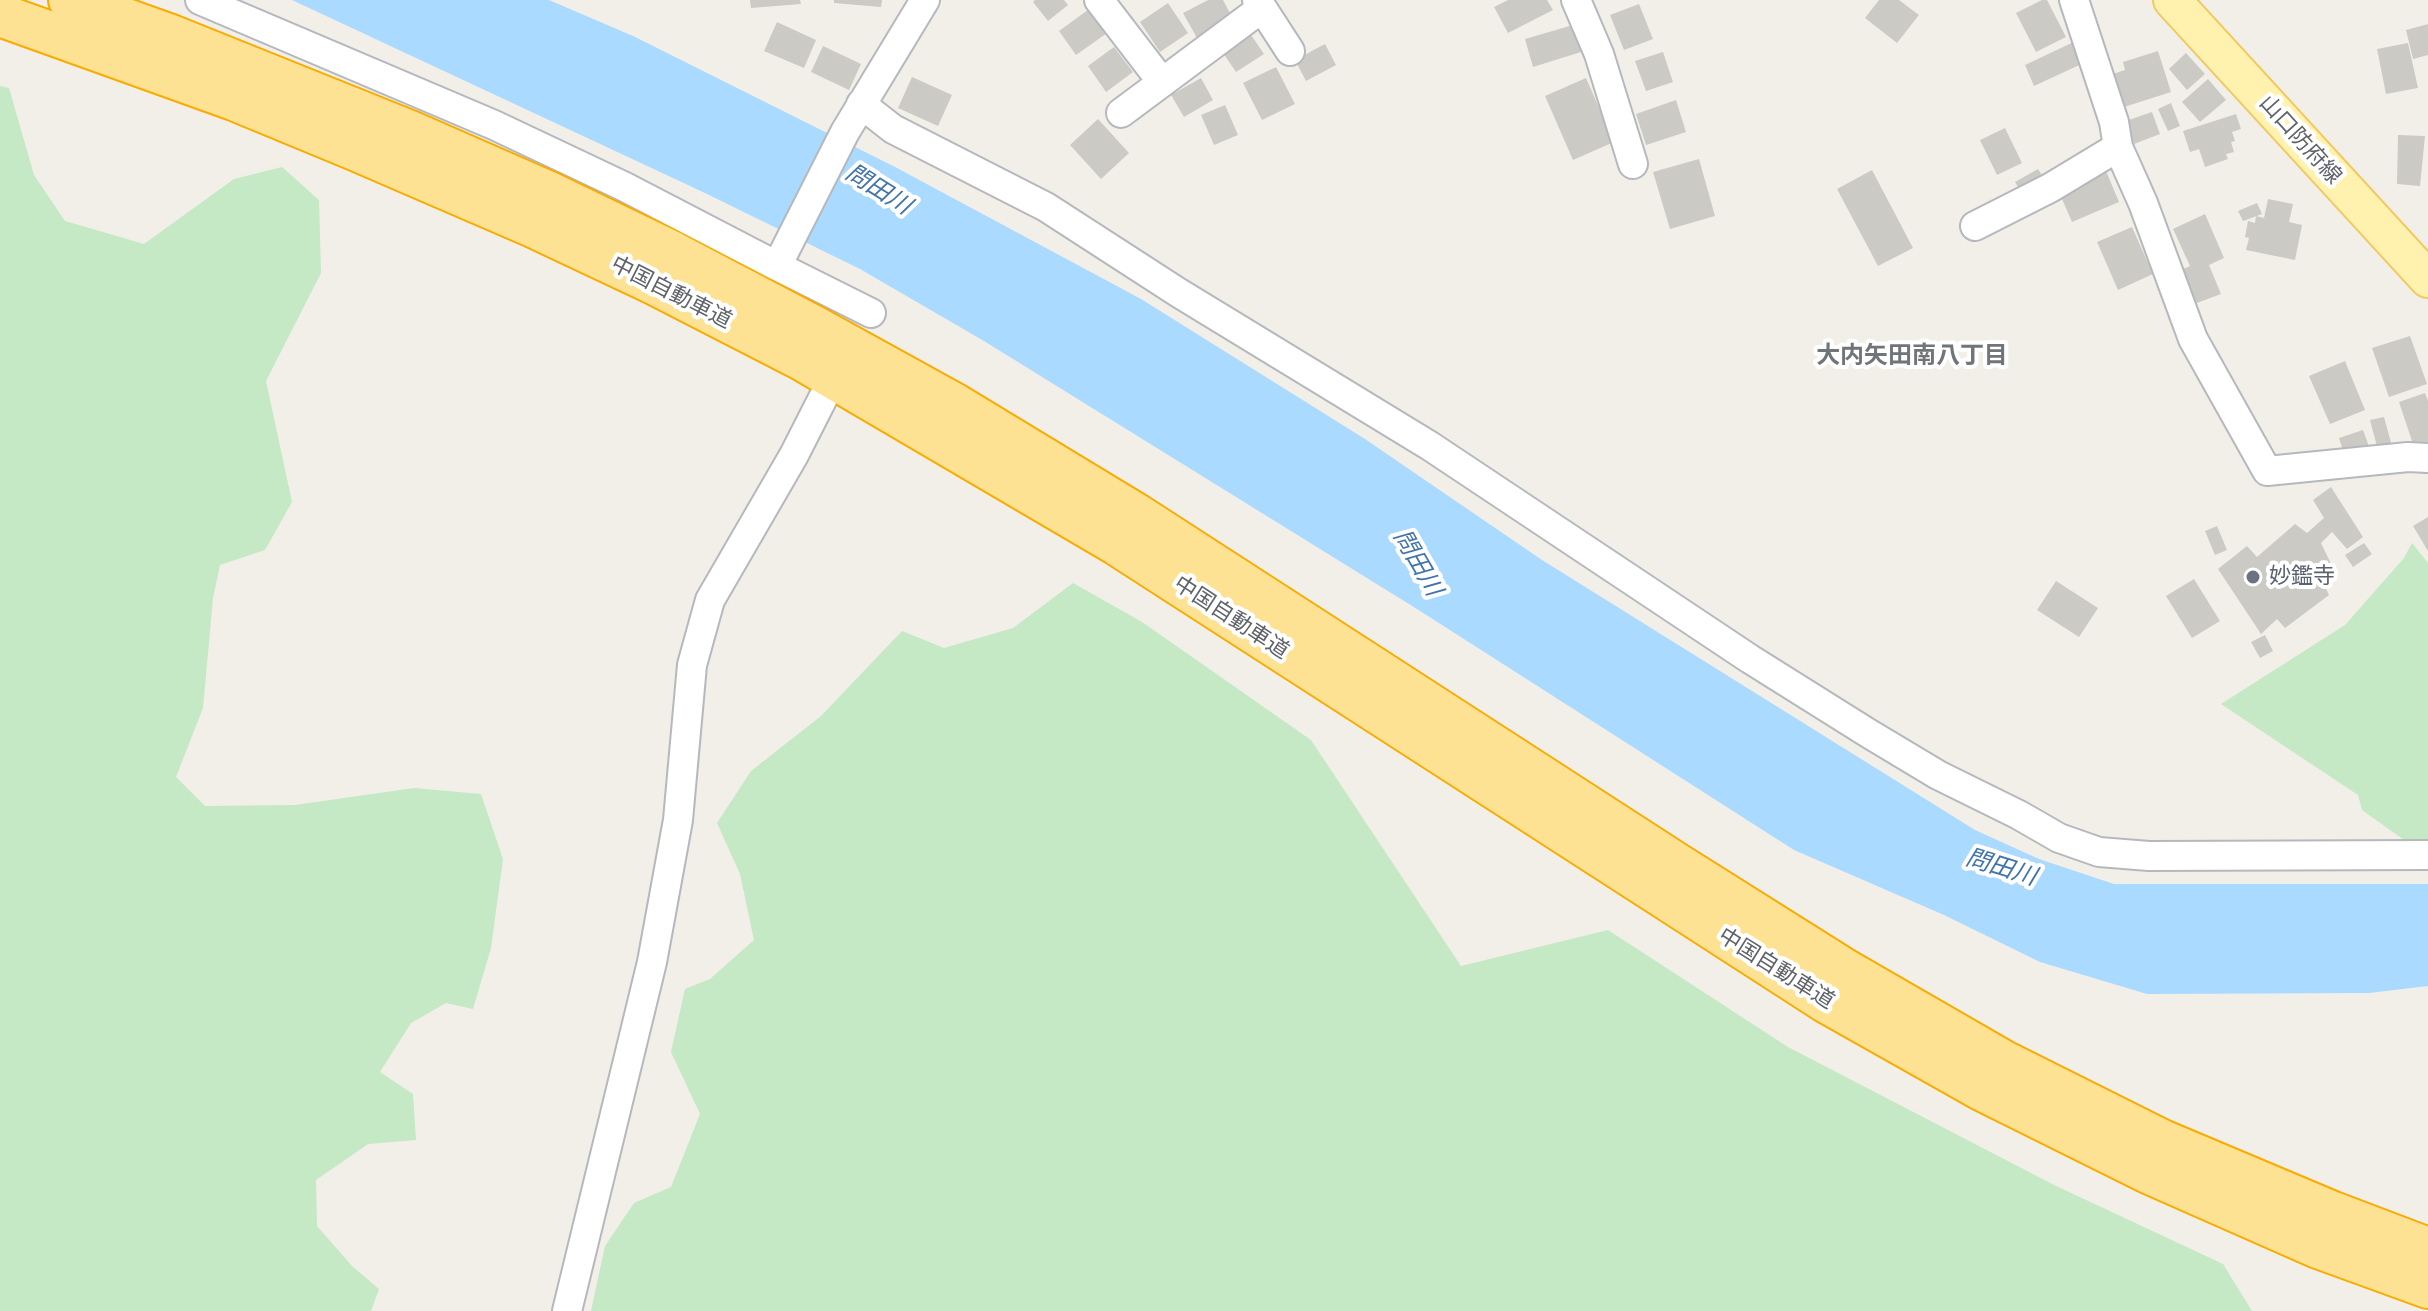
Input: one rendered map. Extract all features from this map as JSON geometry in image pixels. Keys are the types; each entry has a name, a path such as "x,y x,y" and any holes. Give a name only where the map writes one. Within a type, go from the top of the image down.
{"highway":[{"name":"中国自動車道","path":"70,0 317,94 535,186 673,253 814,327 955,405 1138,516 1689,872 1846,971 2002,1061 2162,1141 2428,1249"},
{"name":"中国自動車道","path":"0,15 234,99 355,149 533,226 656,284 800,358 1117,544 1827,1002 1983,1090 2148,1172 2318,1247 2428,1287"}],"main road":[{"name":"山口防府線","path":"2172,0 2428,279"}],"street":[{"path":"200,0 494,125 782,256 871,313"},
{"path":"782,256 845,132 925,0"},
{"path":"1099,0 1162,82"},
{"path":"1576,0 1599,54 1633,164"},
{"path":"2074,0 2114,122 2118,147 2143,203 2193,339 2267,471 2408,457 2428,458"},
{"path":"1121,113 1260,4 1290,51"},
{"path":"861,104 893,129 1059,215 1179,293 1430,446 1750,659 1868,733 1938,775 2059,838 2099,852 2149,856 2428,855"},
{"path":"1975,226 2050,188 2118,147"},
{"path":"567,1311 652,962 678,820 692,665 710,600 794,455 824,396"}],"green space":[{"path":"0,86 9,88 34,175 65,221 144,244 234,179 282,167 319,200 321,273 266,381 292,502 265,550 220,565 213,598 203,708 176,777 205,806 295,805 414,788 481,794 503,859 491,948 473,1009 446,1003 411,1023 380,1072 413,1094 416,1140 368,1144 316,1180 317,1226 352,1266 379,1289 371,1311 0,1311"},
{"path":"2412,543 2428,563 2428,847 2414,847 2362,810 2358,795 2221,704 2345,625 2404,558"},
{"path":"1073,583 1142,622 1311,740 1461,966 1608,930 1788,1047 2054,1185 2223,1264 2252,1311 591,1311 605,1246 634,1203 671,1187 700,1114 671,1052 685,989 710,979 754,940 740,874 717,823 751,771 821,716 902,631 944,648 1013,628"}],"water":[{"name":"問田川","path":"292,0 549,0 633,36 895,167 1141,299 1365,439 1542,560 1975,830 2039,859 2114,884 2428,884 2428,986 2369,993 2147,994 2040,962 1944,915 1794,850 1417,609 984,341 860,269"}],"building":[{"path":"750,0 800,0 801,4 751,8"},
{"path":"834,0 882,0 881,7 834,3"},
{"path":"1064,0 1068,5 1048,21 1033,2"},
{"path":"1208,0 1223,0 1233,19 1197,38 1183,13"},
{"path":"1508,0 1547,0 1553,10 1508,33 1494,7"},
{"path":"1879,0 1899,0 1919,15 1897,43 1865,18"},
{"path":"2047,0 2066,37 2036,52 2016,13"},
{"path":"1168,3 1188,33 1160,52 1140,22"},
{"path":"1639,4 1653,39 1624,50 1610,15"},
{"path":"1092,7 1110,31 1076,55 1059,31"},
{"path":"777,22 816,40 804,68 764,51"},
{"path":"2428,24 2428,55 2413,59 2406,30"},
{"path":"1573,25 1581,52 1533,67 1525,39"},
{"path":"1251,35 1264,54 1236,72 1223,53"},
{"path":"2078,40 2088,61 2034,86 2025,65"},
{"path":"2408,43 2418,88 2386,94 2377,49"},
{"path":"1325,44 1336,65 1306,81 1295,60"},
{"path":"823,46 861,64 849,90 811,72"},
{"path":"1114,47 1133,72 1106,92 1088,66"},
{"path":"2158,51 2171,92 2121,108 2110,75 2125,70 2123,62"},
{"path":"1663,52 1673,82 1646,91 1635,61"},
{"path":"2186,53 2205,74 2187,90 2169,69"},
{"path":"1276,67 1295,104 1262,120 1243,83"},
{"path":"912,77 952,95 938,126 898,108"},
{"path":"1201,78 1213,100 1184,117 1171,95"},
{"path":"1586,78 1614,142 1573,160 1545,96"},
{"path":"2208,79 2226,100 2200,122 2182,102"},
{"path":"1676,100 1686,132 1646,145 1636,114"},
{"path":"2171,103 2180,126 2168,131 2158,109"},
{"path":"1225,105 1238,135 1214,145 1201,115"},
{"path":"2152,112 2160,134 2134,144 2126,121"},
{"path":"2236,114 2241,129 2232,132 2234,152 2226,154 2228,159 2205,167 2199,149 2190,152 2183,131"},
{"path":"1098,119 1129,153 1101,179 1070,145"},
{"path":"2005,128 2022,163 1997,175 1980,140"},
{"path":"2398,135 2425,136 2420,186 2397,184"},
{"path":"1699,159 1715,216 1670,229 1653,172"},
{"path":"2038,169 2045,180 2022,194 2015,182"},
{"path":"1872,170 1913,248 1878,266 1837,189"},
{"path":"2106,171 2119,202 2072,222 2059,192"},
{"path":"2268,199 2293,204 2289,222 2302,225 2295,260 2246,250 2248,221 2255,223 2256,216 2264,218"},
{"path":"2257,203 2262,214 2243,221 2238,211"},
{"path":"2205,214 2224,258 2209,265 2221,294 2189,306 2176,272 2190,266 2173,229"},
{"path":"2132,227 2153,274 2118,290 2097,242"},
{"path":"2410,336 2427,384 2389,397 2372,348"},
{"path":"2345,361 2365,410 2330,424 2309,376"},
{"path":"2425,393 2428,401 2428,449 2416,453 2399,402"},
{"path":"2384,417 2393,450 2379,454 2370,420"},
{"path":"2363,430 2371,452 2346,460 2339,438"},
{"path":"2331,487 2363,537 2347,549 2332,532 2321,543 2334,570 2322,580 2329,595 2285,628 2277,619 2261,634 2218,569 2247,546 2257,557 2295,524 2307,533 2324,518 2313,500"},
{"path":"2428,517 2428,551 2413,526"},
{"path":"2217,526 2227,550 2215,555 2205,531"},
{"path":"2364,543 2372,554 2353,567 2345,555"},
{"path":"2194,579 2220,621 2192,638 2166,596"},
{"path":"2056,581 2098,608 2079,637 2037,610"},
{"path":"2265,635 2273,651 2260,658 2251,642"}],"place":[{"name":"妙鑑寺","path":"2253,577"}],"district":[{"name":"大内矢田南八丁目","path":"1912,356"}]}
